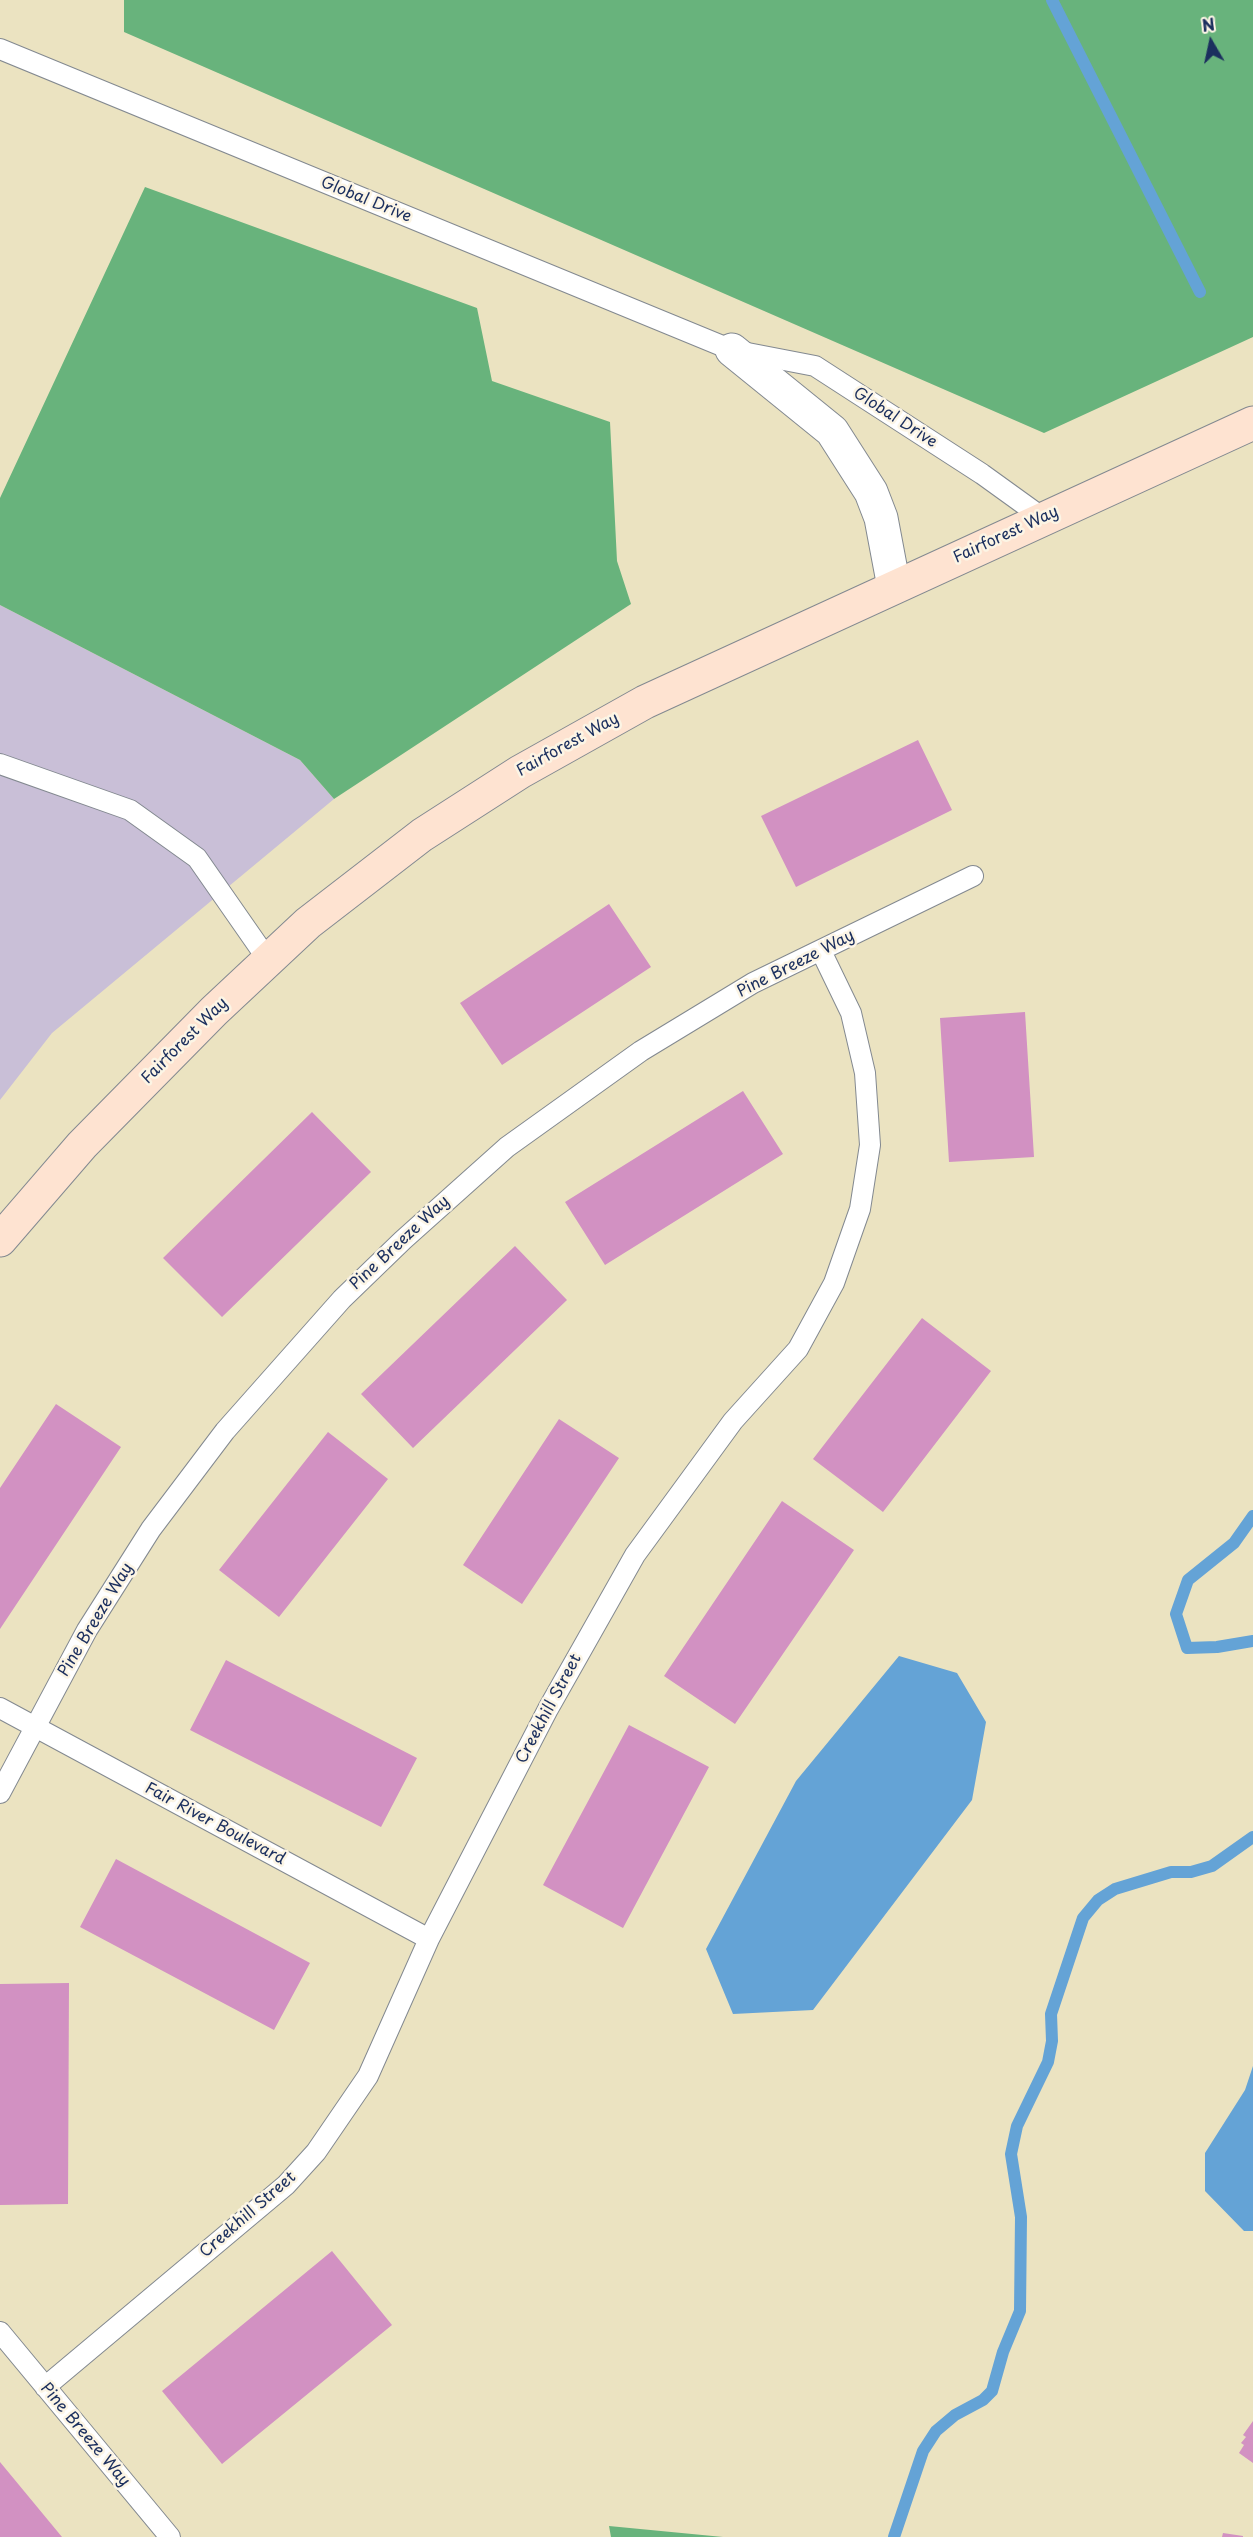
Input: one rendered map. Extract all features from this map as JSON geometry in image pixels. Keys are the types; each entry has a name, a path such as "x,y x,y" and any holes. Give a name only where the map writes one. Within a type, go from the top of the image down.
{"main road":[{"name":"Fairforest Way","path":"0,1240 82,1145 214,1011 308,923 422,835 520,772 645,702 1253,423"}],"street":[{"name":"Global Drive","path":"732,350 832,431 871,492 881,518 894,587"}],"lane":[{"name":"Global Drive","path":"0,49 732,350 815,366 982,474 1043,518"},
{"path":"0,764 130,810 188,851 197,858 268,960"},
{"name":"Pine Breeze Way","path":"0,1792 33,1726 87,1630 152,1529 225,1431 342,1299 403,1239 507,1147 641,1051 753,983 973,876"},
{"name":"Creekhill Street","path":"45,2387 286,2185 316,2152 368,2076 429,1939 548,1709 635,1555 733,1421 798,1349 834,1283 860,1209 870,1145 865,1073 851,1013 821,951"},
{"name":"Fair River Boulevard","path":"0,1708 429,1939"},
{"name":"Pine Breeze Way","path":"0,2332 170,2537"}],"shaded area":[{"path":"0,605 300,760 334,799 52,1033 0,1100"}],"green space":[{"path":"124,0 1253,0 1253,337 1044,433 124,32"},
{"path":"145,187 477,308 492,381 610,422 617,561 631,604 334,799 300,760 0,605 0,498"},
{"path":"609,2526 723,2537 611,2537"}],"water":[{"path":"899,1656 957,1673 986,1722 972,1800 813,2010 733,2014 706,1949 796,1781"},
{"path":"1253,2066 1253,2231 1244,2231 1205,2191 1205,2153 1245,2090"}],"building":[{"path":"918,740 952,810 796,887 761,816"},
{"path":"609,904 651,967 502,1065 460,1003"},
{"path":"1025,1012 1034,1157 949,1162 940,1018"},
{"path":"743,1091 783,1154 605,1265 565,1202"},
{"path":"312,1112 371,1172 222,1317 163,1258"},
{"path":"515,1246 567,1300 413,1448 361,1394"},
{"path":"922,1318 991,1371 883,1512 813,1459"},
{"path":"56,1404 121,1447 0,1629 0,1488"},
{"path":"559,1419 619,1458 522,1604 463,1565"},
{"path":"328,1432 388,1479 279,1617 219,1570"},
{"path":"782,1501 854,1550 735,1724 664,1676"},
{"path":"226,1660 417,1758 381,1827 190,1730"},
{"path":"629,1725 709,1767 623,1928 543,1885"},
{"path":"116,1859 310,1963 274,2030 80,1927"},
{"path":"69,1983 68,2204 0,2205 0,1984"},
{"path":"332,2251 392,2325 222,2464 162,2391"},
{"path":"1253,2421 1253,2463 1239,2453 1244,2445 1241,2443 1246,2437 1243,2435"},
{"path":"0,2462 62,2537 0,2537"},
{"path":"1223,2533 1243,2536 1243,2537 1222,2537"}],"waterway":[{"path":"1052,0 1200,292"},
{"path":"1253,1516 1234,1543 1188,1580 1176,1614 1187,1648 1217,1647 1253,1641"},
{"path":"894,2537 923,2451 936,2431 955,2415 983,2400 992,2391 1003,2352 1020,2311 1021,2217 1011,2154 1017,2126 1048,2062 1052,2041 1051,2014 1083,1918 1098,1900 1115,1889 1171,1872 1191,1872 1212,1866 1253,1837"}]}
